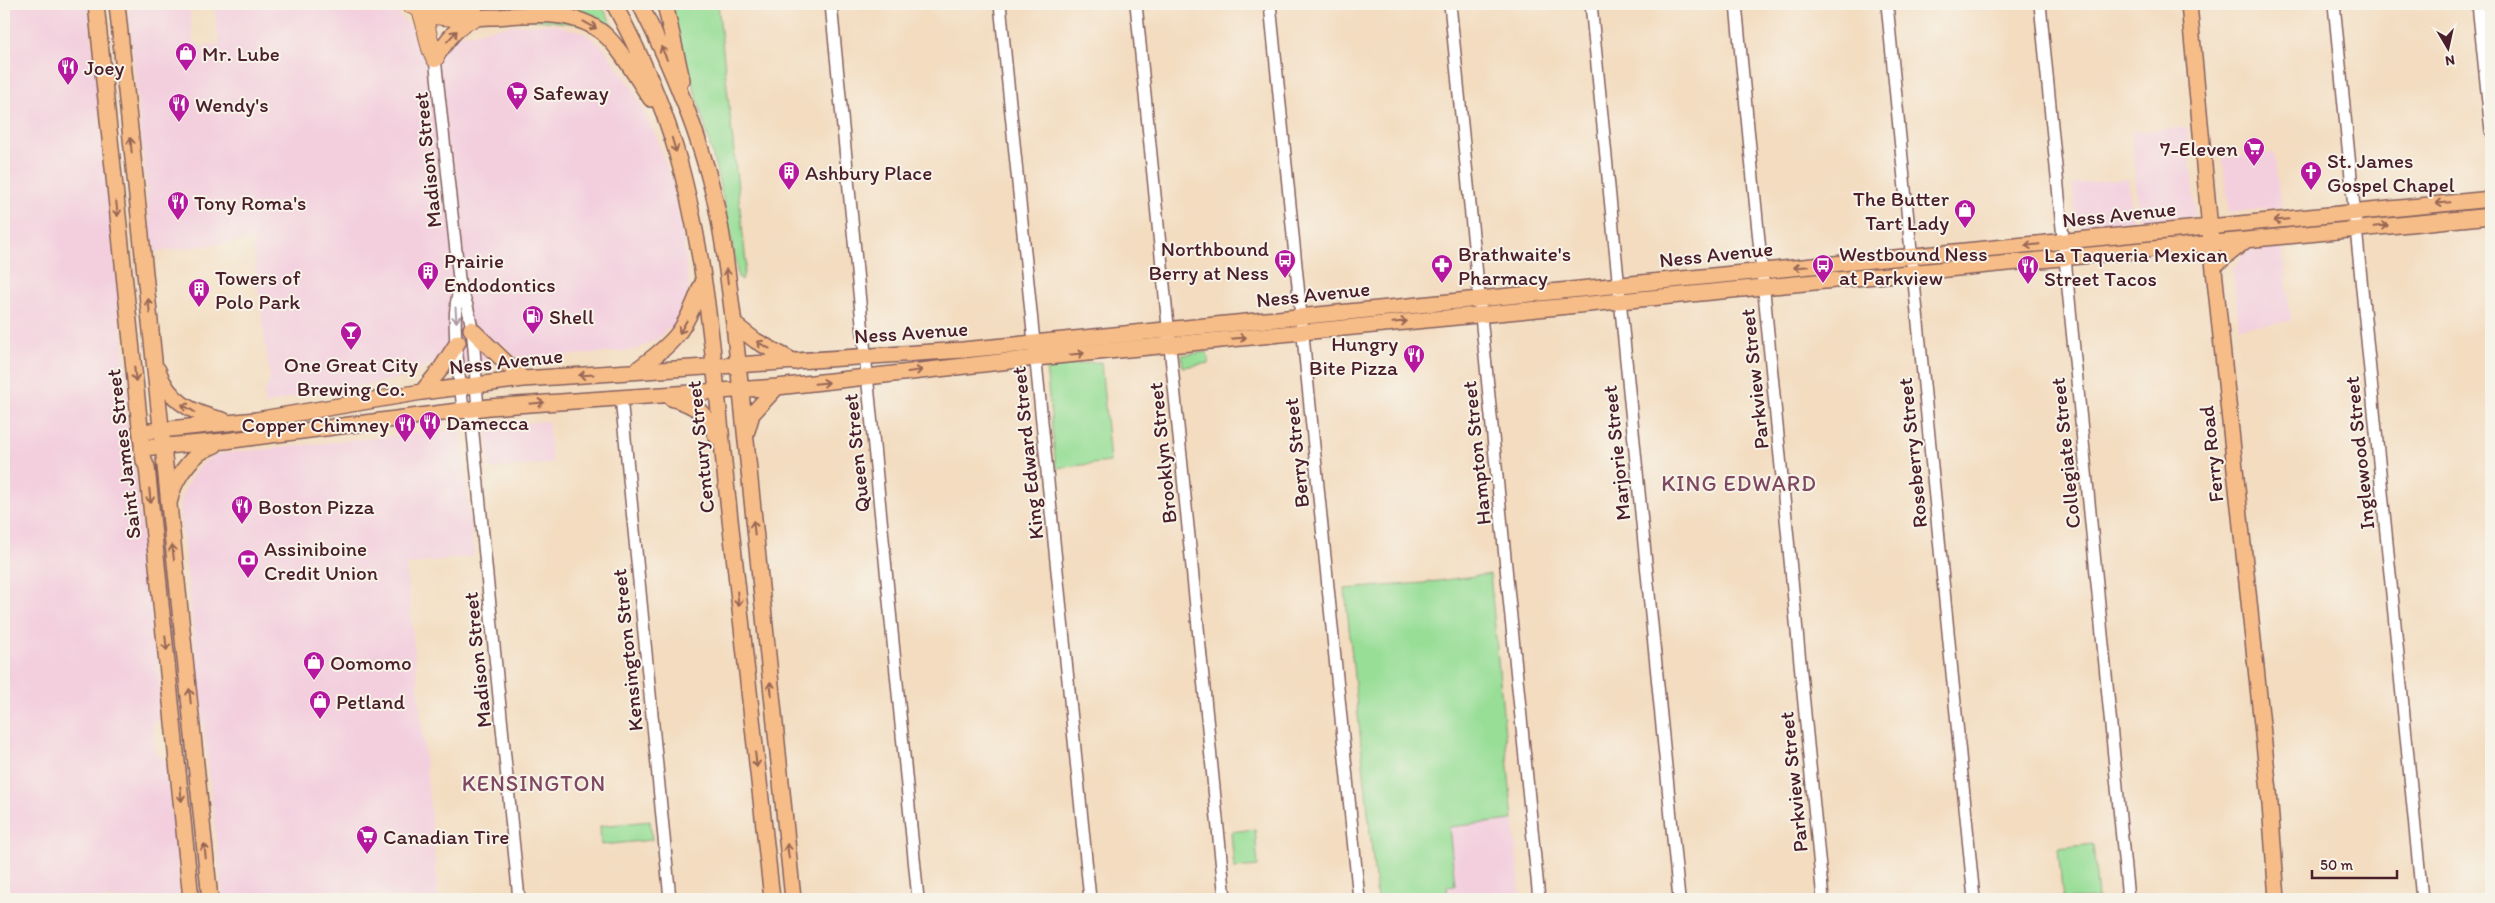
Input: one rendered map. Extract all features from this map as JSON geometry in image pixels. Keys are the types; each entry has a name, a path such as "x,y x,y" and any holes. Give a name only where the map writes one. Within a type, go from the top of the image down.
{"highway":[{"path":"456,4 474,11"},
{"path":"416,7 444,17 474,11"},
{"path":"416,7 428,32 430,50 435,58"}],"main road":[{"name":"Saint James Street","path":"96,4 142,448 147,467 191,899"},
{"name":"Saint James Street","path":"117,4 210,899"},
{"name":"Century Street","path":"614,4 642,61 666,121 683,176 703,282 772,899"},
{"path":"640,4 688,111"},
{"path":"665,4 676,48 688,111 715,201 734,324 793,899"},
{"name":"Ferry Road","path":"2189,4 2211,243 2269,791 2277,899"},
{"path":"435,58 474,11 550,15 570,18 590,24 604,34 615,46 666,121"},
{"name":"Ness Avenue","path":"142,448 621,397 777,387 867,378 1036,351 1169,337 1301,317 1480,306 1620,301 1764,286 2064,242 2491,199"},
{"name":"Ness Avenue","path":"1169,337 1303,333 1619,285 1762,270 2065,257 2491,216"},
{"path":"2214,266 2245,241"},
{"path":"635,371 676,339 692,312 703,282"},
{"path":"734,324 756,341 795,362"},
{"path":"471,329 523,379"},
{"path":"422,392 440,370 458,342"},
{"name":"Ness Avenue","path":"141,432 234,423 326,410 422,392 523,379 635,371 713,368 865,356 1036,351"},
{"path":"154,355 161,380 181,404 199,415 234,423"},
{"path":"746,437 752,414 777,387"},
{"path":"660,395 694,406 708,417 722,446"},
{"path":"169,514 172,491 188,465 198,454 225,440"}],"street":[{"name":"Queen Street","path":"831,4 918,899"},
{"name":"King Edward Street","path":"1000,4 1090,899"},
{"name":"Brooklyn Street","path":"1136,4 1225,899"},
{"name":"Berry Street","path":"1270,4 1359,899"},
{"name":"Hampton Street","path":"1450,4 1539,899"},
{"name":"Marjorie Street","path":"1591,4 1679,899"},
{"name":"Parkview Street","path":"1736,4 1823,899"},
{"name":"Roseberry Street","path":"1888,4 1974,899"},
{"name":"Collegiate Street","path":"2040,4 2128,899"},
{"name":"Inglewood Street","path":"2334,4 2422,899"},
{"path":"2478,4 2491,131"},
{"name":"Madison Street","path":"435,58 460,288 466,299 471,329 468,386"},
{"name":"Madison Street","path":"460,288 455,302 458,342 468,386 471,412 519,899"},
{"name":"Kensington Street","path":"621,397 670,899"}],"shaded area":[{"path":"4,4 88,4 129,402 125,403 135,469 163,714 153,724 155,753 166,761 181,899 4,899"},
{"path":"128,4 189,4 193,41 202,47 219,44 214,4 388,4 421,37 424,43 511,25 553,24 585,33 605,49 632,87 657,138 674,187 684,244 689,289 684,313 673,331 667,327 661,337 636,350 536,358 515,356 503,344 478,367 446,371 431,363 409,377 288,398 265,405 264,394 270,379 252,240 153,252"},
{"path":"2187,127 2195,216 2140,221 2131,132"},
{"path":"2274,153 2281,207 2229,212 2223,158"},
{"path":"2128,179 2133,221 2077,227 2073,184"},
{"path":"2282,247 2291,321 2239,327 2233,269 2246,251"},
{"path":"548,421 552,463 490,469 486,427"},
{"path":"460,429 474,556 406,565 439,899 223,899 180,513 182,494 192,476 204,462 217,454"},
{"path":"1513,820 1521,899 1448,899 1447,886 1455,885 1449,827"}],"green space":[{"path":"423,4 448,8 482,8 498,4 601,4 622,42 602,26 459,13"},
{"path":"669,4 718,4 746,263 742,280 738,277 717,173"},
{"path":"1207,352 1209,363 1183,367 1182,355"},
{"path":"1101,362 1110,462 1056,468 1046,367"},
{"path":"1490,574 1513,820 1449,827 1455,885 1447,886 1448,894 1377,899 1345,589 1423,583"},
{"path":"650,821 652,840 601,845 600,826"},
{"path":"1255,829 1258,866 1234,868 1231,832"},
{"path":"2093,844 2098,898 2063,899 2058,848"}],"place":[{"name":"Mr. Lube","path":"186,72"},
{"name":"Joey","path":"68,86"},
{"name":"Safeway","path":"517,111"},
{"name":"Wendy's","path":"179,123"},
{"name":"7-Eleven","path":"2254,167"},
{"name":"Ashbury Place","path":"789,191"},
{"name":"St. James Gospel Chapel","path":"2311,191"},
{"name":"Tony Roma's","path":"178,221"},
{"name":"The Butter Tart Lady","path":"1965,229"},
{"name":"Northbound Berry at Ness","path":"1285,279"},
{"name":"Brathwaite's Pharmacy","path":"1442,284"},
{"name":"Westbound Ness at Parkview","path":"1823,284"},
{"name":"La Taqueria Mexican Street Tacos","path":"2028,285"},
{"name":"Prairie Endodontics","path":"428,291"},
{"name":"Towers of Polo Park","path":"199,308"},
{"name":"Shell","path":"533,335"},
{"name":"One Great City Brewing Co.","path":"351,351"},
{"name":"Hungry Bite Pizza","path":"1414,374"},
{"name":"Damecca","path":"430,441"},
{"name":"Copper Chimney","path":"405,443"},
{"name":"Boston Pizza","path":"242,525"},
{"name":"Assiniboine Credit Union","path":"248,579"},
{"name":"Oomomo","path":"314,681"},
{"name":"Petland","path":"320,720"},
{"name":"Canadian Tire","path":"367,855"}],"district":[{"name":"KING EDWARD","path":"1739,483"},
{"name":"KENSINGTON","path":"534,783"}]}
